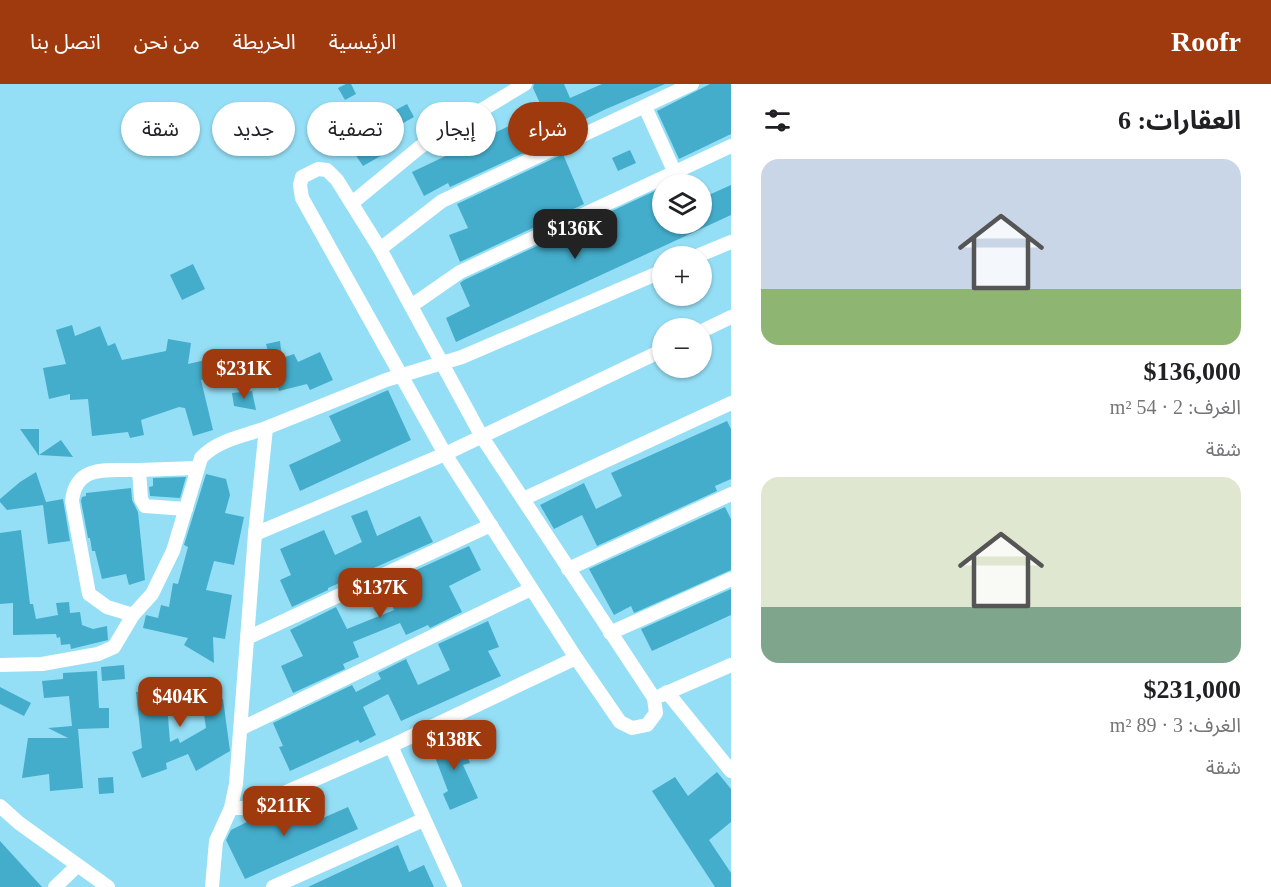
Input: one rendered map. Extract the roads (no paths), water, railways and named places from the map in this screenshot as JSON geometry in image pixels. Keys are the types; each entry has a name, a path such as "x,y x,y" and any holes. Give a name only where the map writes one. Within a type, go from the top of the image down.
{"street":[{"path":"352,203 420,147 525,84"},
{"path":"380,249 442,201 692,84"},
{"path":"645,107 675,173"},
{"path":"411,306 460,272 731,146"},
{"path":"731,665 661,695 652,720 639,728 625,726 576,658 445,454 404,375 302,198 300,185 302,177 310,171 327,170 337,180 380,249 482,437 610,633 661,695 731,771"},
{"path":"712,250 731,242"},
{"path":"0,665 42,664 108,651 119,640 133,615 152,594 162,574 186,509 196,468 208,450 404,375 442,363 652,276"},
{"path":"712,326 731,317"},
{"path":"255,534 445,454 652,355"},
{"path":"523,499 731,403"},
{"path":"212,887 216,841 231,808 242,728 255,534 266,428"},
{"path":"133,615 107,607 88,594 72,501 74,489 84,475 91,472 196,468"},
{"path":"139,470 141,499 145,506 186,509"},
{"path":"568,569 731,494"},
{"path":"247,638 491,525"},
{"path":"610,633 731,579"},
{"path":"242,728 531,589"},
{"path":"231,808 250,808 391,746 576,658"},
{"path":"391,746 455,887"},
{"path":"0,806 77,866 108,887"},
{"path":"273,887 423,820"},
{"path":"56,887 77,866"}]}
